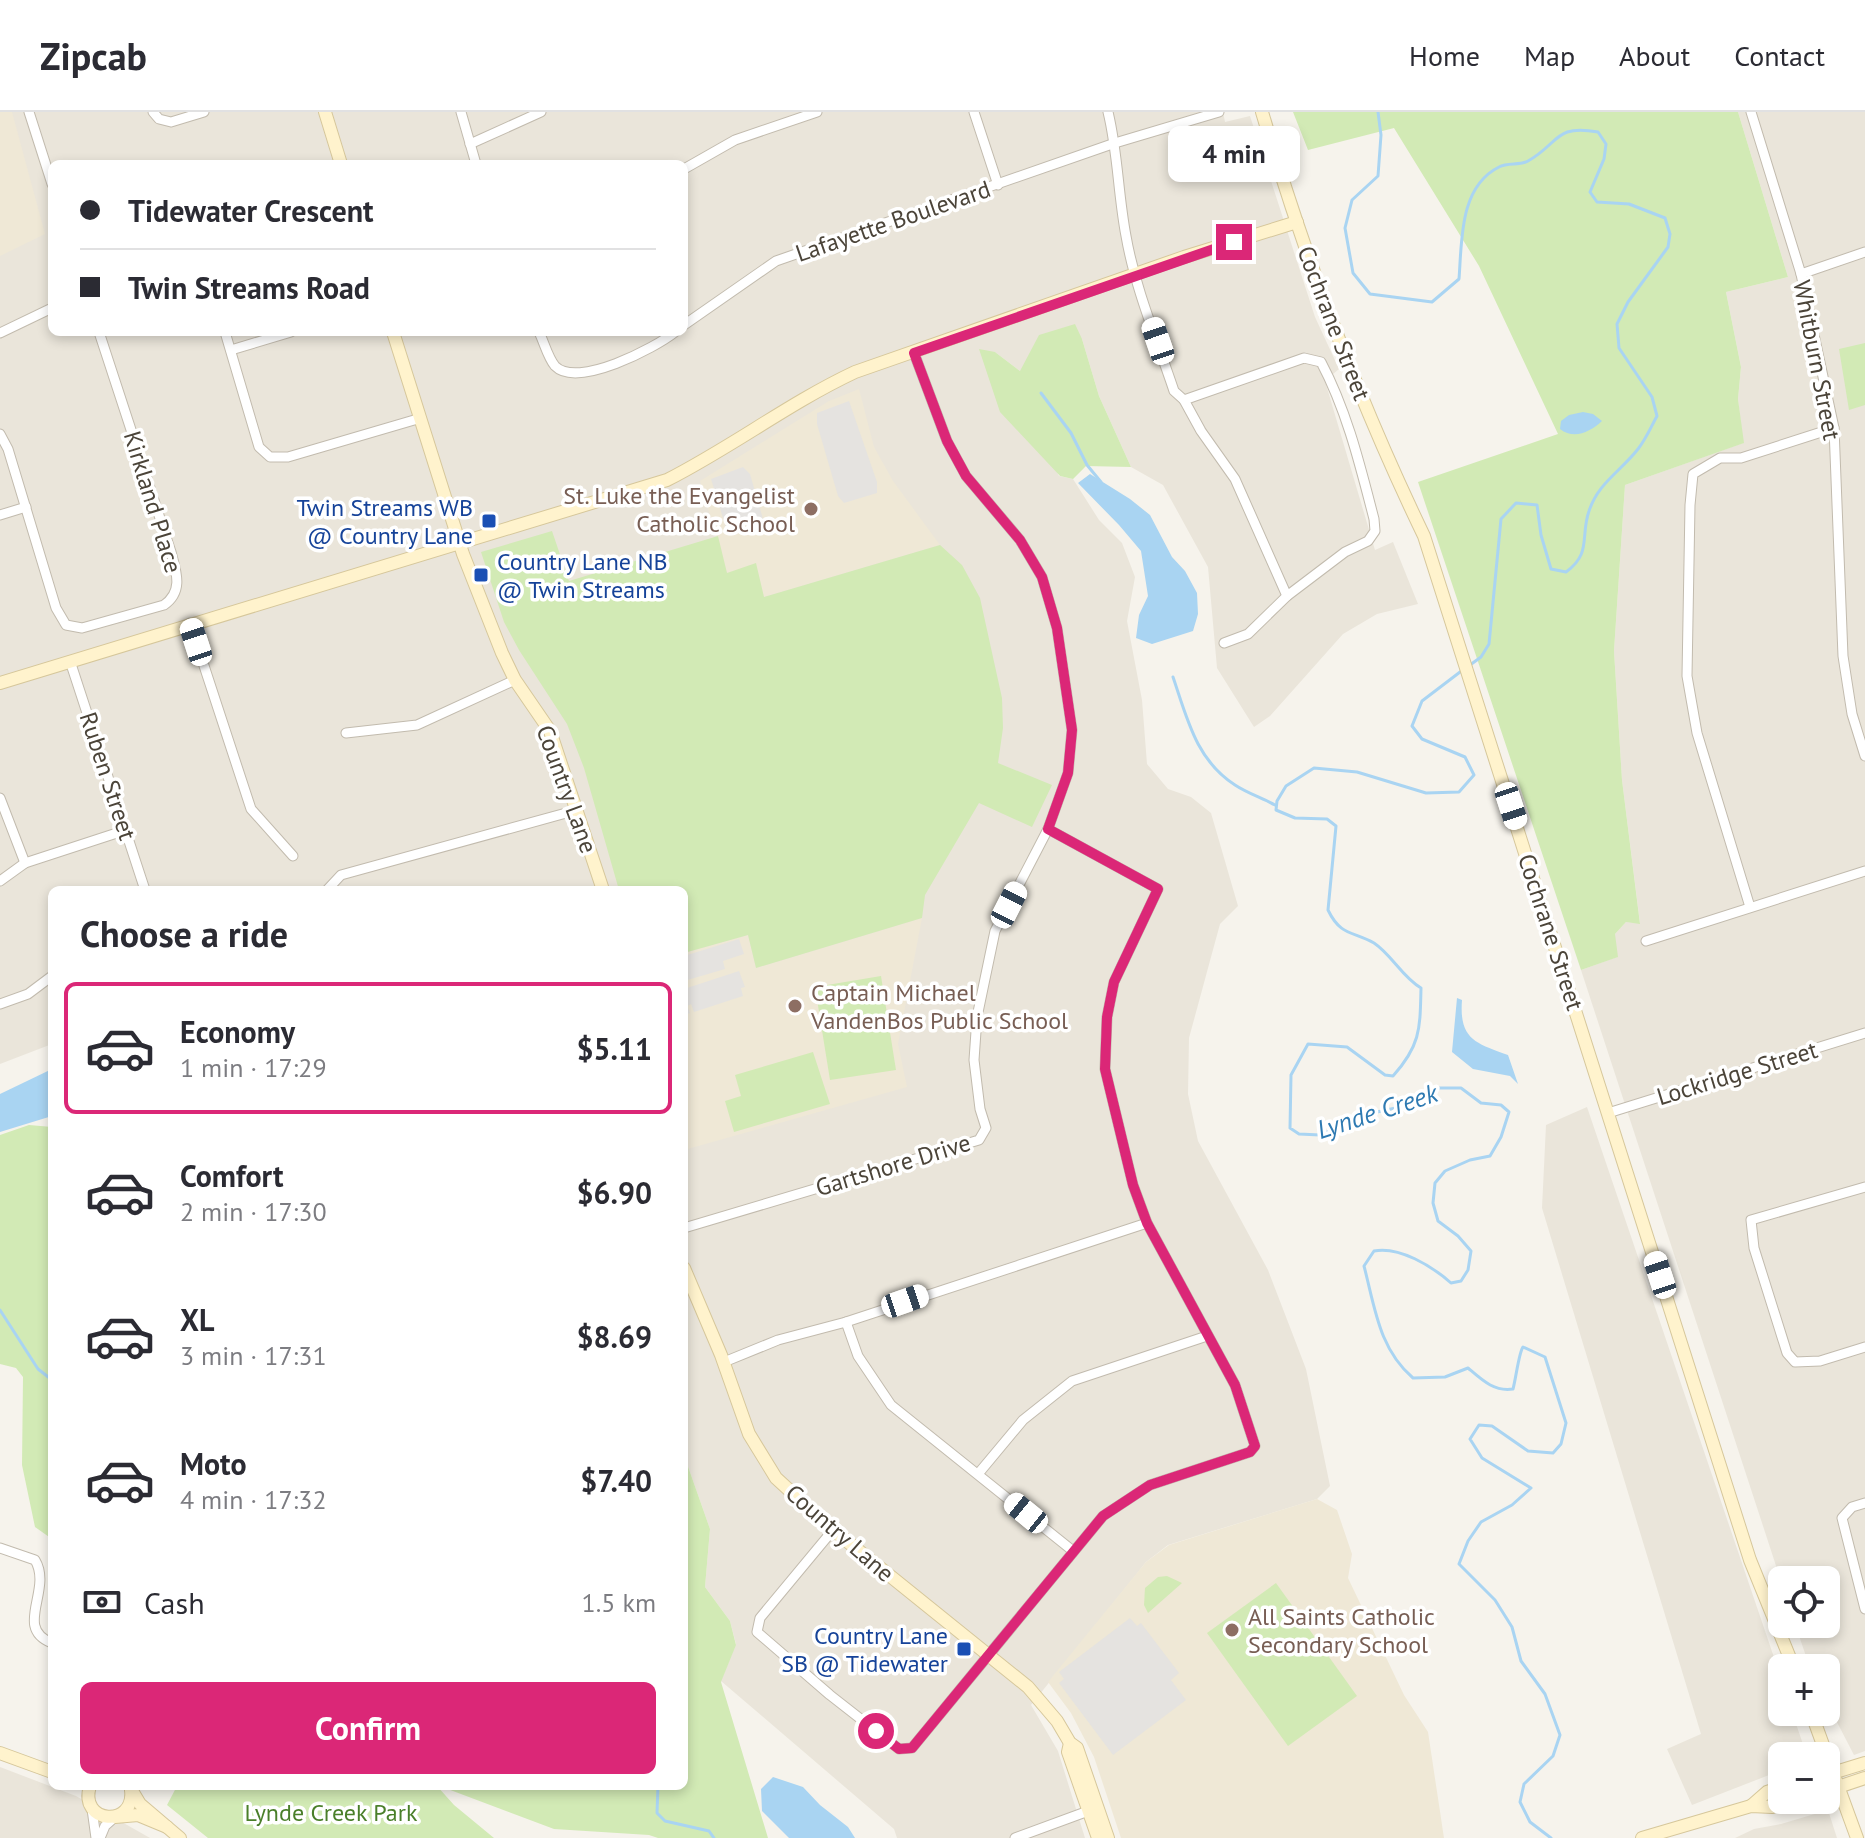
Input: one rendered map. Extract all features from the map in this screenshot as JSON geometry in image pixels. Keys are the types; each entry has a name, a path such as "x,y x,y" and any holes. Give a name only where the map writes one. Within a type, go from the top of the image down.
{"street":[{"path":"29,112 48,171"},
{"path":"153,112 159,119 171,122 204,112"},
{"path":"325,112 340,160"},
{"path":"461,112 475,160"},
{"path":"470,144 541,112"},
{"path":"688,167 735,140 817,112"},
{"path":"974,112 998,185"},
{"path":"1108,112 1115,143 1125,235 1135,276 1174,391 1184,400 1201,431 1235,479 1287,596"},
{"name":"Lafayette Boulevard","path":"688,322 776,261 1115,143 1219,112"},
{"name":"Cochrane Street","path":"1262,112 1331,323 1394,474 1424,536 1750,1560 1788,1654"},
{"name":"Whitburn Street","path":"1751,112 1801,274 1834,428 1843,656 1852,714 1865,756"},
{"path":"0,683 667,480 707,460 822,387 884,361 1184,257 1297,222"},
{"path":"1801,274 1865,252"},
{"path":"0,333 48,309"},
{"name":"Kirkland Place","path":"0,434 8,449 56,608 66,625 82,628 164,605 171,600 178,586 171,552 100,336"},
{"path":"226,336 259,447 270,457 288,457 421,418"},
{"path":"231,350 278,336"},
{"name":"Country Lane","path":"394,336 460,543 502,653 515,680 550,731 602,886"},
{"path":"541,336 555,366 569,374 589,372 658,345 670,336"},
{"name":"Gartshore Drive","path":"688,1227 979,1140 986,1128 980,1109 974,1060 977,1017 995,931 1048,829 1068,773 1072,730 1057,628 1042,577 1020,540 966,476 947,441 914,353"},
{"path":"1184,400 1304,358 1321,362 1337,392 1363,474 1375,531 1368,541 1345,552 1287,596 1248,634 1224,643"},
{"path":"1750,907 1697,733 1687,676 1693,474 1720,458 1741,458 1834,428"},
{"path":"0,515 26,507"},
{"path":"190,623 251,809 293,856"},
{"name":"Ruben Street","path":"70,661 144,886"},
{"path":"346,733 417,725 515,680"},
{"path":"0,798 25,863"},
{"path":"331,886 341,875 577,810"},
{"path":"833,1530 760,1618 757,1632 899,1749 912,1748 1103,1516 1150,1485 1250,1452 1255,1446 1235,1385 1147,1223 1133,1185 1105,1069 1107,1017 1114,982 1158,889 1048,829"},
{"path":"0,881 25,863 126,830"},
{"path":"1646,941 1865,871"},
{"path":"0,1004 28,994 48,979"},
{"name":"Lockridge Street","path":"1608,1113 1865,1033"},
{"path":"1865,1187 1751,1220 1754,1248 1787,1353 1795,1362 1820,1361 1865,1347"},
{"path":"724,1362 778,1340 846,1322 1147,1223"},
{"name":"Country Lane","path":"688,1277 724,1362 749,1434 776,1478 833,1530 1028,1687 1057,1721 1070,1743 1068,1752 1108,1838"},
{"path":"846,1322 858,1356 891,1405 1073,1551"},
{"path":"978,1474 1023,1420 1072,1381 1207,1336"},
{"path":"1865,1503 1852,1507 1842,1518 1865,1609"},
{"path":"0,1548 35,1560 42,1571 34,1622 36,1633 48,1641"},
{"path":"0,1753 48,1771"},
{"path":"1840,1770 1865,1763"},
{"path":"1840,1786 1865,1778"},
{"path":"1840,1789 1857,1838"},
{"path":"81,1790 101,1816 138,1815 167,1827"},
{"path":"89,1790 98,1838"},
{"path":"98,1838 105,1826 127,1810 131,1790"},
{"path":"132,1790 140,1804 180,1838"},
{"path":"1751,1806 1768,1792"},
{"path":"1642,1838 1751,1806 1768,1807"},
{"path":"1015,1838 1094,1809"},
{"name":"Country Lane","path":"1094,1809 1098,1838"}],"shaded area":[{"path":"0,112 1223,112 1225,122 1250,116 1315,317 1339,369 1325,381 1375,550 1393,542 1418,604 1377,614 1343,634 1270,716 1254,727 1217,668 1208,567 1163,485 1131,467 1099,396 1082,339 1020,371 995,352 1059,476 1073,479 1099,520 1122,543 1135,577 1127,621 1142,700 1147,764 1168,789 1191,797 1211,813 1238,906 1220,924 1189,1038 1188,1094 1198,1141 1268,1270 1306,1369 1330,1486 1317,1499 1168,1545 1146,1562 1031,1705 1058,1751 1085,1838 897,1838 894,1829 721,1681 736,1644 730,1621 705,1587 710,1529 688,1466 688,886 48,886 48,1046 0,1064"},
{"path":"0,112 12,112 45,234 0,256"},
{"path":"1738,112 1865,112 1865,1751 1854,1755 1839,1726 1840,1654 1805,1654 1800,1638 1840,1638 1840,1566 1776,1566 1581,970 1617,957 1614,935 1626,922 1640,923 1622,780 1614,651 1625,485 1743,443 1738,399 1741,367 1726,292 1788,277"},
{"name":"St. Luke the Evangelist Catholic School","path":"859,389 874,447 893,481 940,545 764,597 727,573 700,481 829,401"},
{"path":"849,401 877,482 877,493 844,503 838,496 817,424 817,413"},
{"path":"743,467 750,474 763,519 727,531 711,479"},
{"name":"Captain Michael VandenBos Public School","path":"922,918 898,1044 907,1087 688,1149 688,952 748,935 756,968"},
{"path":"739,939 744,954 723,961 725,969 688,980 688,955"},
{"path":"739,971 745,987 741,988 743,996 694,1012 691,1004 688,1006 688,988"},
{"path":"1587,1107 1773,1654 1768,1654 1768,1726 1797,1726 1802,1742 1768,1742 1768,1775 1692,1805 1667,1749 1701,1734 1542,1208 1546,1125"},
{"name":"All Saints Catholic Secondary School","path":"1317,1499 1337,1510 1352,1554 1348,1578 1404,1695 1428,1732 1444,1838 1121,1838 1094,1757 1071,1713 1048,1682 1146,1562 1169,1545"},
{"path":"1130,1618 1137,1626 1141,1623 1179,1673 1171,1680 1186,1700 1113,1755 1059,1683 1064,1679 1059,1672"},
{"path":"0,1767 48,1785 48,1790 60,1790 76,1796 150,1838 0,1838"},
{"path":"1815,1814 1829,1814 1837,1838 1735,1838 1754,1829"}],"green space":[{"path":"1293,112 1738,112 1788,277 1726,292 1741,367 1738,399 1744,443 1625,485 1614,651 1622,780 1640,924 1626,922 1615,934 1618,957 1581,970 1418,482 1558,434 1479,266 1394,128 1308,150"},
{"path":"1075,324 1099,396 1131,467 1086,466 1073,479 1060,476 1000,412 979,349 995,352 1020,371 1039,335"},
{"path":"1865,343 1865,405 1849,410 1839,349"},
{"path":"552,531 569,581 718,536 727,573 756,563 764,597 940,545 962,565 980,598 1002,698 1003,728 998,763 1052,785 1032,827 979,803 925,895 922,918 756,968 748,935 688,952 688,886 618,886 584,768 567,724 504,622 481,552"},
{"path":"881,976 896,1070 830,1080 815,987"},
{"path":"813,1052 830,1104 734,1132 725,1101 741,1096 735,1075"},
{"path":"29,1125 48,1127 48,1536 35,1527 22,1465 23,1377 16,1368 0,1364 0,1135"},
{"path":"688,1466 710,1529 705,1587 730,1621 736,1645 721,1682 768,1838 658,1838 554,1829 450,1790 688,1790"},
{"path":"1167,1576 1182,1583 1148,1613 1144,1605 1145,1588 1158,1577"},
{"path":"1276,1583 1357,1696 1288,1746 1207,1633"},
{"name":"Lynde Creek Park","path":"175,1790 441,1790 494,1838 208,1838 167,1805"}],"water":[{"path":"1583,412 1593,414 1602,421 1582,433 1571,434 1560,429 1561,421 1569,415"},
{"path":"1090,474 1150,515 1172,557 1185,571 1197,593 1198,614 1193,631 1152,644 1136,638 1139,615 1148,596 1141,551 1078,483"},
{"path":"1457,998 1462,1000 1463,1023 1467,1031 1478,1043 1508,1055 1518,1084 1510,1076 1473,1069 1452,1052"},
{"path":"48,1071 48,1117 0,1132 0,1094"},
{"path":"773,1777 803,1787 848,1827 855,1838 789,1838 762,1811 761,1789"}],"waterway":[{"name":"Lynde Creek","path":"1378,112 1381,135 1378,176 1352,200 1345,228 1353,273 1370,294 1432,302 1459,279 1462,232 1476,188 1499,167 1528,161 1558,137 1573,131 1598,132 1606,144 1604,159 1590,192 1597,202 1629,204 1665,218 1670,234 1668,247 1628,302 1617,324 1619,348 1652,397 1657,416 1638,449 1593,501 1586,520 1582,551 1566,572 1551,569 1541,535 1537,505 1516,503 1501,519 1489,644 1481,657 1470,665"},
{"path":"1041,393 1071,433 1087,465 1101,482"},
{"name":"Lynde Creek","path":"1464,669 1422,701 1412,726 1422,739 1465,757 1474,775 1459,792 1426,793 1357,772 1314,768 1286,786 1277,801 1276,810 1295,818 1327,819 1336,826 1328,910 1338,925 1374,943 1421,988 1414,1045 1393,1076 1385,1075 1347,1047 1308,1044 1291,1075 1290,1128 1299,1134 1320,1135 1377,1112 1405,1106 1438,1088 1461,1088 1481,1103 1501,1105 1509,1112 1501,1137 1490,1156 1470,1160 1445,1171 1435,1183 1433,1203 1438,1221 1471,1251 1468,1270 1461,1281 1451,1283 1425,1264 1404,1254 1384,1250 1374,1251 1364,1266 1385,1341 1413,1378 1445,1377 1468,1368 1494,1387 1513,1389 1523,1347 1545,1357 1566,1423 1561,1444 1553,1453 1528,1451 1492,1426 1479,1425 1470,1439 1482,1458 1531,1488 1512,1505 1481,1522 1468,1541 1459,1564 1495,1600 1512,1627 1521,1661 1545,1694 1560,1735 1553,1756 1524,1784 1520,1802 1530,1822 1551,1838"},
{"path":"1173,677 1188,723 1211,763 1244,791 1275,805"},
{"path":"0,1310 38,1369 48,1377"},
{"path":"658,1790 657,1813 665,1821 709,1831 714,1838"}],"place":[{"name":"St. Luke the Evangelist Catholic School","path":"811,509"},
{"name":"Twin Streams WB @ Country Lane","path":"489,521"},
{"name":"Country Lane NB @ Twin Streams","path":"481,575"},
{"name":"Captain Michael VandenBos Public School","path":"795,1006"},
{"name":"All Saints Catholic Secondary School","path":"1232,1630"},
{"name":"Country Lane SB @ Tidewater","path":"964,1649"}],"route":[{"path":"876,1731 899,1749 912,1748 1073,1551 1103,1516 1126,1498 1150,1485 1250,1452 1255,1446 1235,1385 1147,1223 1133,1185 1105,1069 1107,1017 1114,982 1158,889 1048,829 1068,773 1072,730 1057,628 1042,577 1020,540 966,476 947,441 914,353 1234,242"}]}
